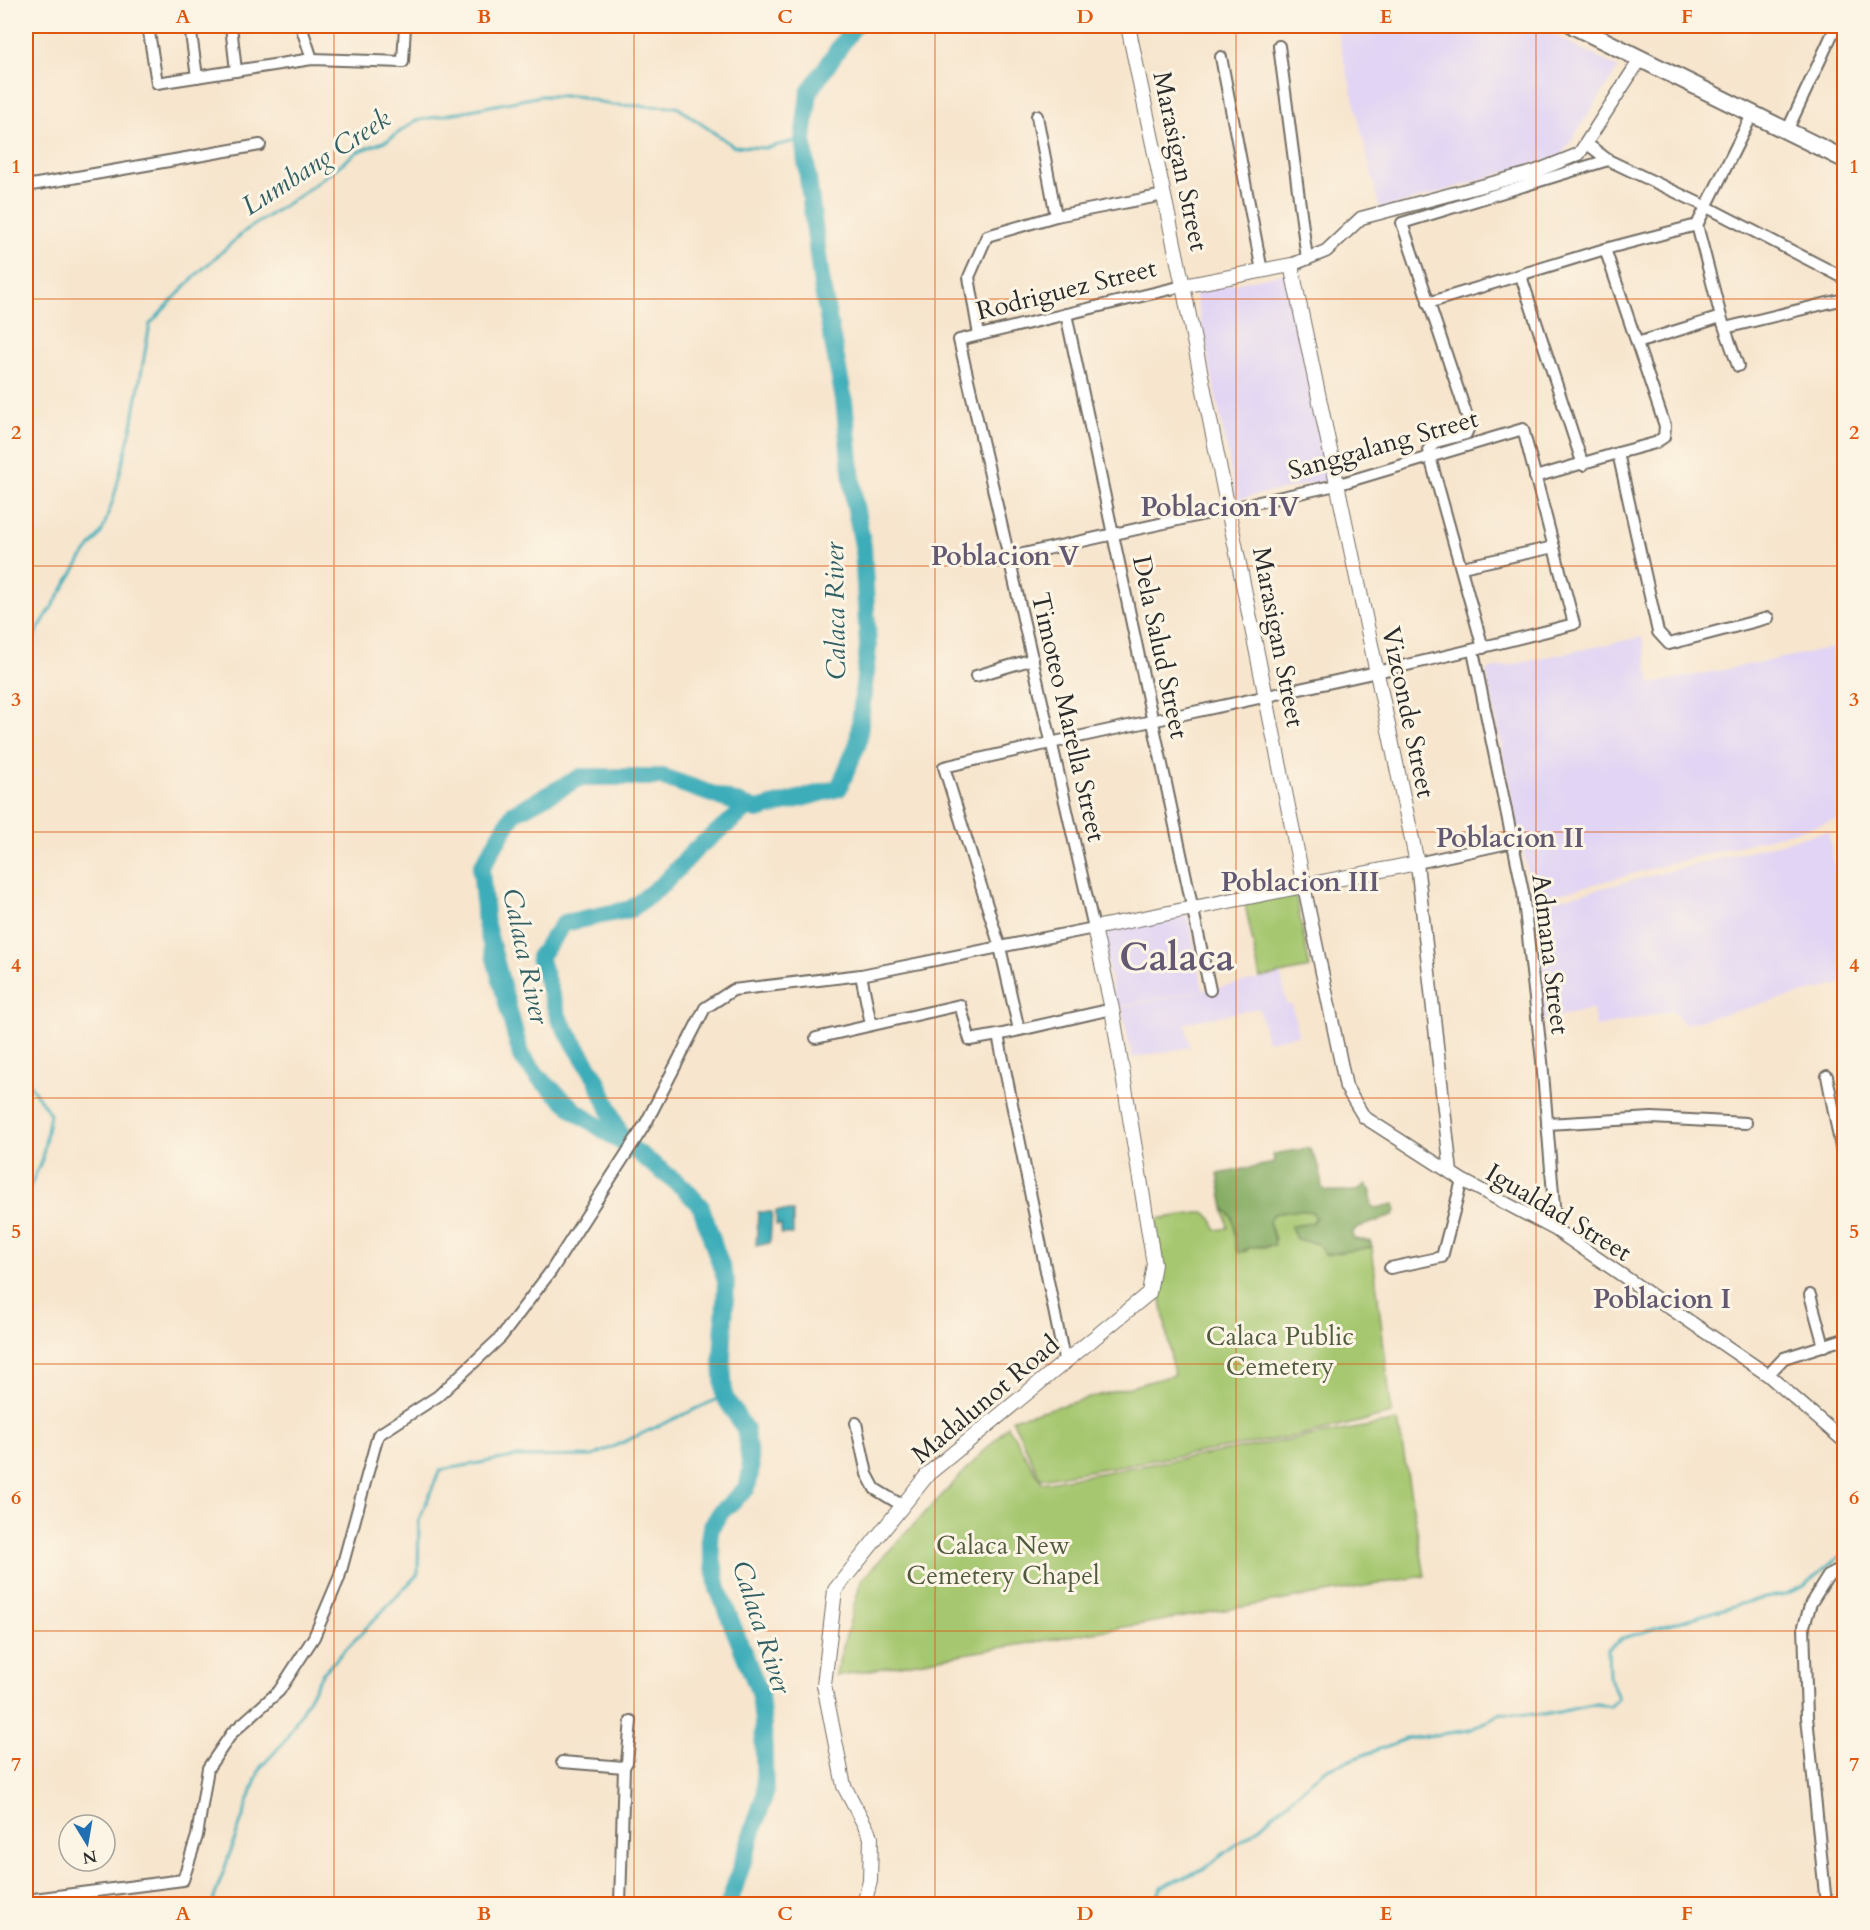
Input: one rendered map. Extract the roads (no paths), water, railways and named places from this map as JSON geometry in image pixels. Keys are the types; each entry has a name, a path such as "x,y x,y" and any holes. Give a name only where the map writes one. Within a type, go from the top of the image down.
{"main road":[{"name":"Marasigan Street","path":"1128,26 1183,285 1304,886"},
{"path":"1574,26 1599,32 1641,58 1845,159"},
{"name":"Rodriguez Street","path":"1183,285 1291,265"},
{"name":"Vizconde Street","path":"1291,265 1416,862"},
{"path":"1094,928 1193,910 1416,862"},
{"name":"Madalunot Road","path":"864,1905 870,1881 871,1837 844,1786 824,1685 835,1590 928,1474 1149,1293 1154,1264 1112,1009 1094,928"}],"street":[{"path":"148,26 158,83 312,59 403,62 405,26"},
{"path":"190,26 197,77"},
{"path":"231,26 236,71"},
{"path":"301,26 312,59"},
{"path":"1786,131 1836,26"},
{"path":"1279,46 1307,259"},
{"path":"1221,57 1262,271"},
{"path":"1291,265 1326,251 1361,218 1534,172 1579,154 1641,58"},
{"path":"1738,366 1723,323 1697,225 1753,113"},
{"path":"1037,116 1056,216"},
{"path":"1586,143 1608,160 1705,206 1845,278"},
{"path":"26,186 260,145"},
{"path":"1431,458 1428,450 1430,446 1466,434 1470,430 1402,223 1608,160"},
{"path":"979,335 969,277 987,236 1056,216 1164,195"},
{"path":"1428,303 1605,249 1697,225"},
{"path":"1018,1029 1000,947 944,767 1154,719 1376,673 1574,624 1535,477 1655,443 1664,437 1665,426 1605,249"},
{"path":"1521,276 1583,465"},
{"name":"Rodriguez Street","path":"959,340 1183,285"},
{"path":"1637,343 1845,299"},
{"name":"Dela Salud Street","path":"1066,314 1210,990"},
{"name":"Timoteo Marella Street","path":"959,340 1094,928"},
{"name":"Sanggalang Street","path":"1010,557 1336,484 1431,458 1474,442 1523,429 1535,477"},
{"path":"1618,453 1658,632 1669,644 1768,618"},
{"name":"Admana Street","path":"1431,458 1462,567 1523,892 1556,1230"},
{"path":"1462,567 1554,547"},
{"path":"976,676 1034,659"},
{"path":"1416,862 1513,842"},
{"name":"Vizconde Street","path":"1416,862 1456,1177"},
{"name":"Marasigan Street","path":"1304,886 1348,1094 1369,1122 1456,1177"},
{"path":"26,1900 183,1880 197,1836 208,1768 232,1733 279,1691 314,1637 339,1578 378,1435 438,1396 501,1337 557,1262 594,1207 615,1169 646,1123 679,1054 705,1008 733,990 861,975 1094,928"},
{"path":"861,975 871,1024"},
{"path":"816,1038 960,1005 970,1040 1112,1009"},
{"path":"998,1035 1065,1364"},
{"path":"1827,1076 1842,1137 1845,1163"},
{"path":"1547,1124 1652,1118 1746,1123"},
{"path":"1390,1268 1443,1257 1456,1177"},
{"name":"Igualdad Street","path":"1456,1177 1556,1230 1768,1375 1845,1441"},
{"path":"1810,1294 1824,1346"},
{"path":"1768,1375 1784,1358 1845,1339"},
{"path":"856,1423 867,1474 875,1489 903,1506"},
{"path":"1826,1905 1807,1717 1804,1626 1811,1603 1828,1576 1845,1568"},
{"path":"620,1905 624,1767 627,1762 631,1721"},
{"path":"562,1762 624,1767"}],"water":[{"path":"776,1211 793,1211 793,1234 781,1234 781,1225 776,1225"},
{"path":"758,1212 772,1212 770,1243 756,1246"}],"waterway":[{"name":"Calaca River","path":"729,1904 765,1794 760,1694 718,1589 709,1539 711,1527 721,1512 747,1488 751,1469 745,1429 724,1396 722,1358 726,1281 701,1207 684,1188 641,1155 577,1112 538,1077 521,1056 486,925 481,868 514,813 581,777 663,777 757,810 839,788 858,743 868,647 863,546 854,500 844,400 822,286 803,139 809,92 854,26"},
{"name":"Lumbang Creek","path":"26,649 82,558 102,532 114,497 132,425 150,324 195,276 245,231 302,194 357,152 388,140 415,121 541,96 577,96 612,105 677,107 733,146 766,148 803,139"},
{"path":"624,1144 596,1078 559,1019 539,957 564,923 631,909 665,882 697,848 749,807"},
{"name":"Lumbang Creek","path":"26,1079 50,1114 42,1160 26,1196"},
{"path":"212,1904 260,1768 285,1741 322,1674 418,1574 419,1520 440,1470 514,1457 593,1456 724,1396"},
{"path":"1155,1904 1161,1887 1203,1869 1251,1834 1324,1770 1406,1739 1470,1730 1501,1713 1544,1715 1597,1704 1610,1707 1618,1698 1609,1677 1608,1649 1623,1638 1751,1601 1785,1594 1804,1586 1844,1553"}],"district":[{"name":"Poblacion IV","path":"1220,507"},
{"name":"Poblacion V","path":"1005,556"},
{"name":"Poblacion II","path":"1510,838"},
{"name":"Poblacion III","path":"1300,882"},
{"name":"Calaca","path":"1177,957"},
{"name":"Poblacion I","path":"1662,1299"}],"park label":[{"name":"Calaca Public Cemetery","path":"1280,1351"},
{"name":"Calaca New Cemetery Chapel","path":"1003,1560"}]}
